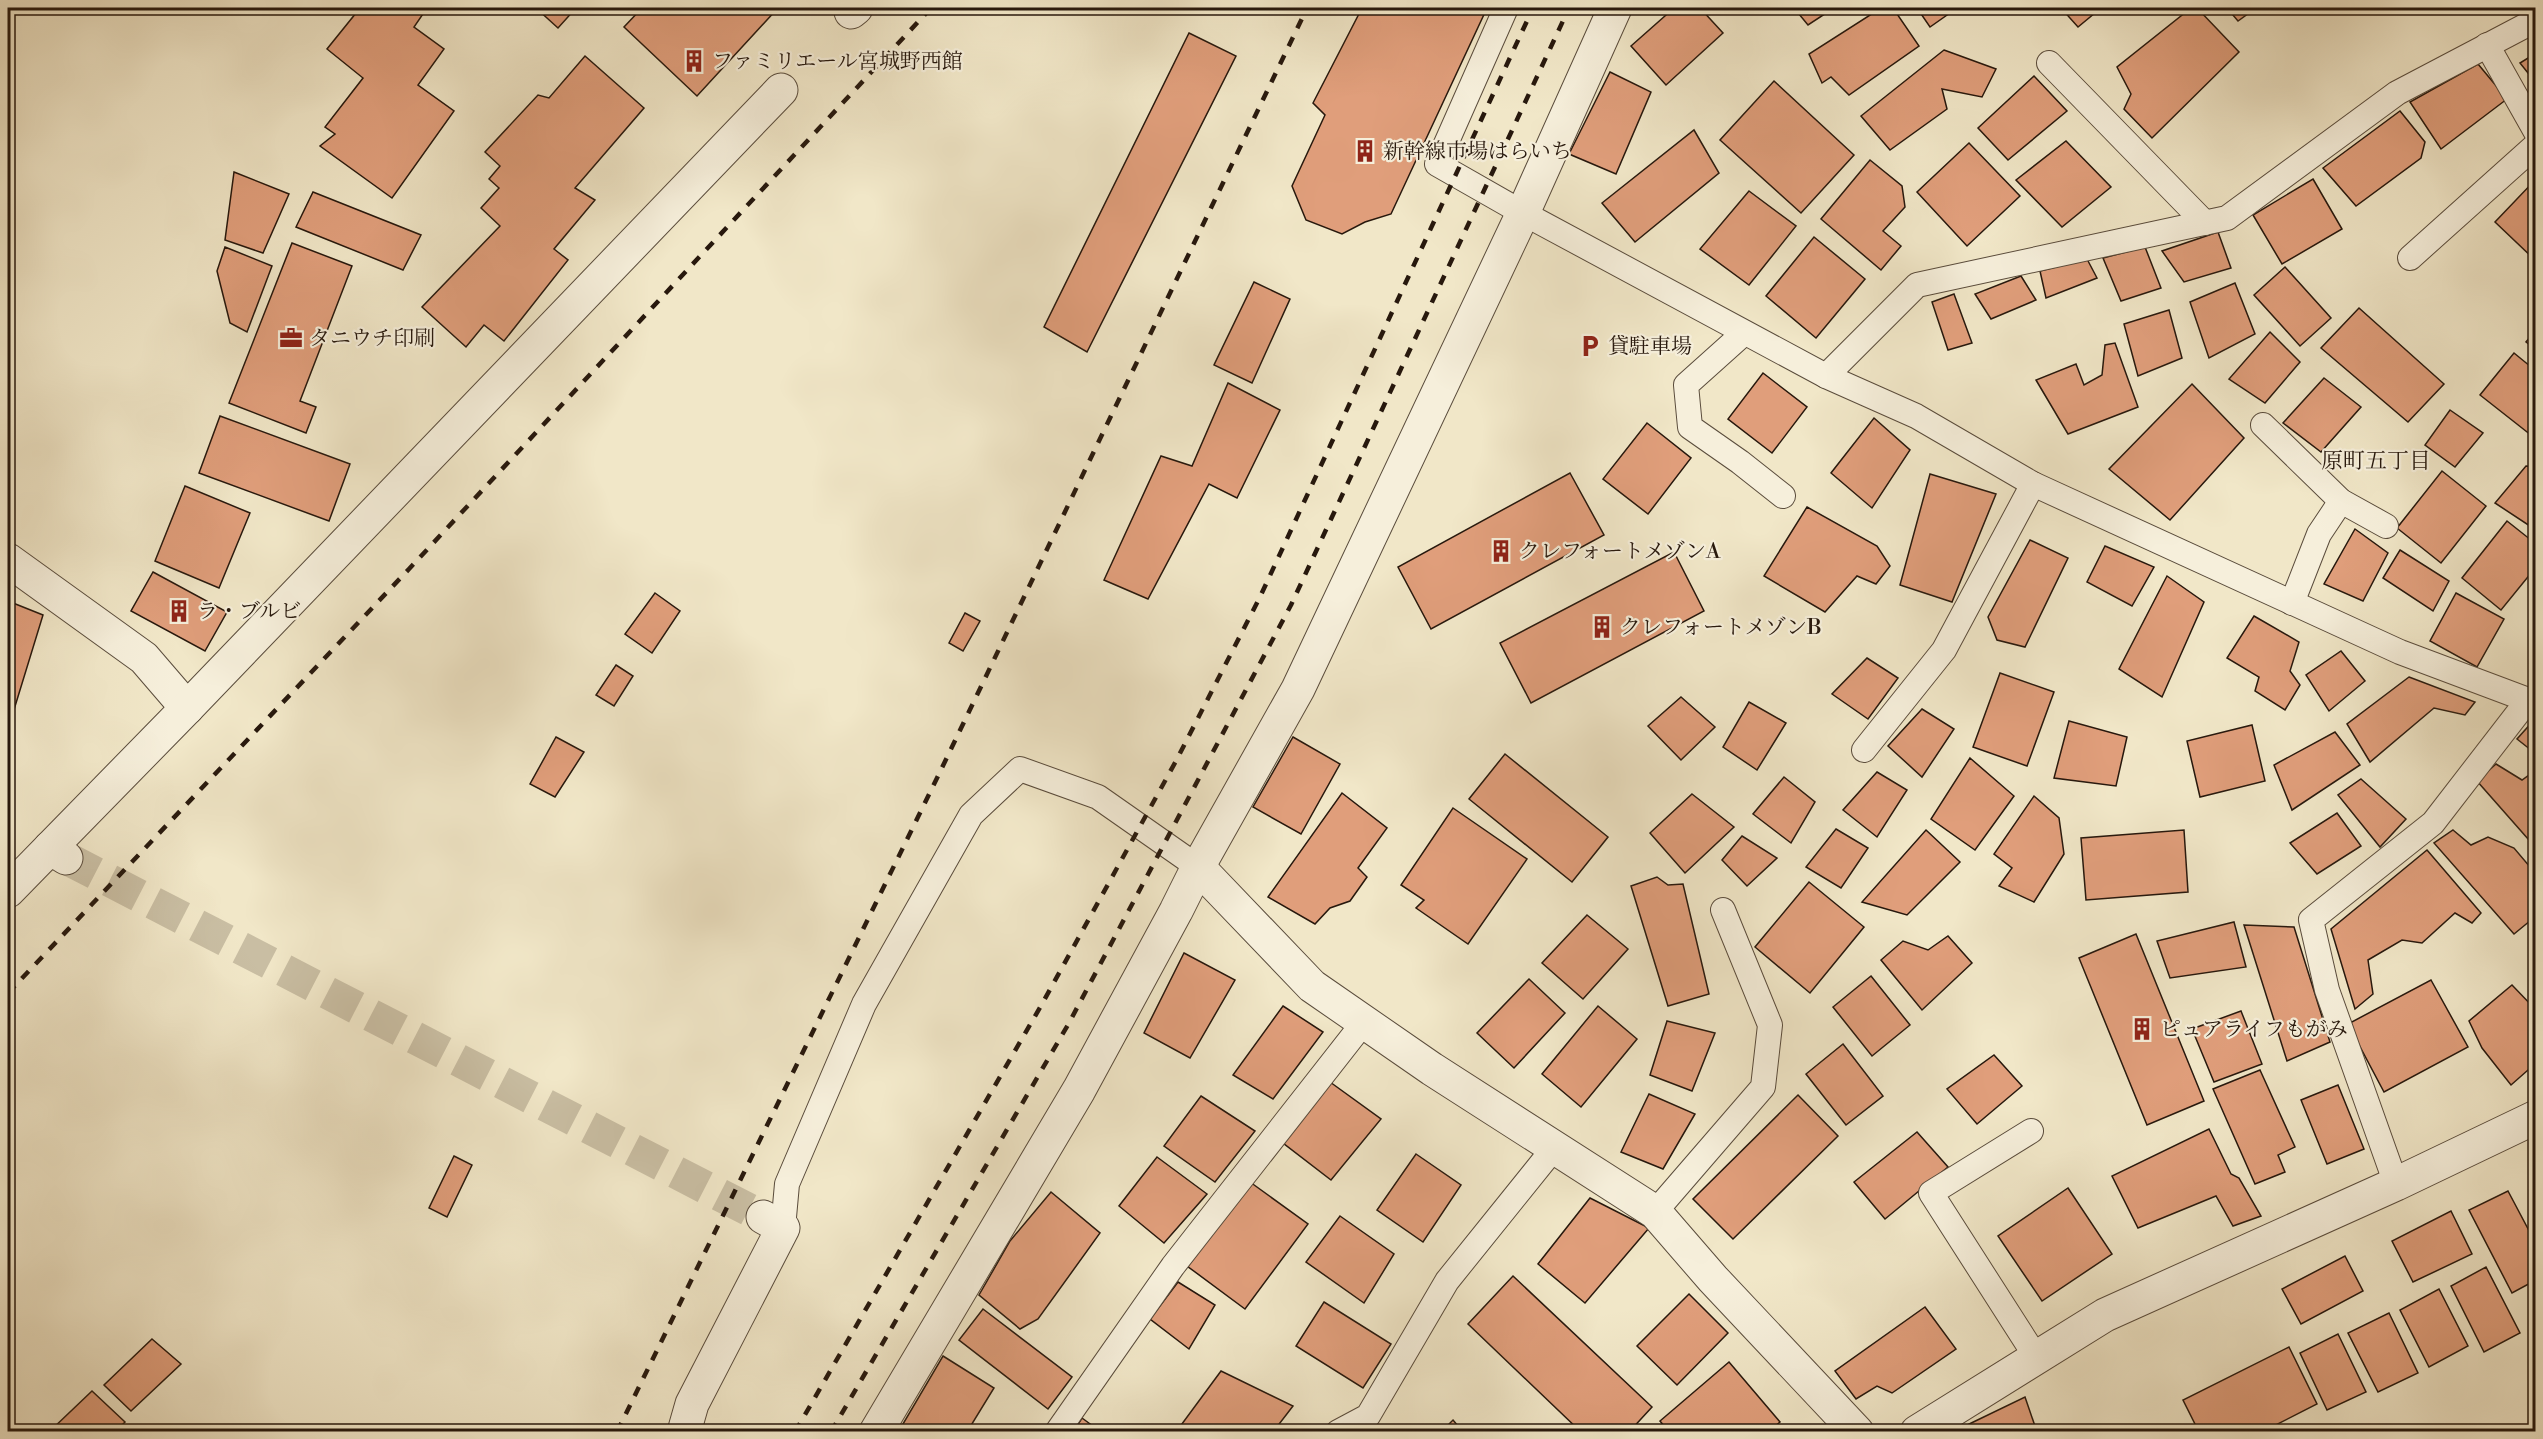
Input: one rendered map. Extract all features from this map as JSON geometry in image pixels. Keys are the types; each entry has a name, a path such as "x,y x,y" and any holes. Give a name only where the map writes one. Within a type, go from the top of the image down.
{"street":[{"path":"876,1431 1079,1090 1198,867 1298,689 1523,213 1616,8"},
{"path":"8,891 58,853 187,708 781,90"},
{"path":"8,560 144,658 187,708"},
{"path":"1198,867 1312,986 1432,1069 1655,1212 1713,1279 1857,1431"},
{"path":"1917,1431 2104,1315 2396,1184 2535,1117"},
{"path":"684,1431 692,1404 773,1222"}],"lane":[{"path":"1506,8 1437,164 1744,333 1826,376 1916,416 2032,483 2400,652 2532,701 2433,823 2311,920 2327,990 2396,1184"},
{"path":"1826,376 1917,285 2227,218 2397,93 2535,20"},
{"path":"2487,45 2535,132"},
{"path":"2049,63 2205,223"},
{"path":"2410,258 2535,145"},
{"path":"1744,333 1686,385 1690,427 1783,496"},
{"path":"2263,425 2341,501 2386,526"},
{"path":"1864,750 1944,650 2032,483"},
{"path":"2292,603 2319,534 2341,501"},
{"path":"773,1222 864,1004 971,815 1020,769 1098,796 1198,867"},
{"path":"1655,1212 1763,1087 1770,1025 1723,910"},
{"path":"1057,1431 1173,1266 1364,1022"},
{"path":"2031,1131 1932,1193 2036,1357"},
{"path":"1338,1431 1368,1416 1447,1281 1554,1148"}],"building":[{"path":"350,8 427,8 414,27 444,49 418,85 454,111 392,198 320,146 335,134 325,127 363,78 327,49 356,13"},
{"path":"536,8 576,8 558,28"},
{"name":"ファミリエール宮城野西館","path":"642,8 778,8 697,96 624,27"},
{"name":"新幹線市場はらいち","path":"1362,8 1487,8 1391,214 1365,222 1342,234 1306,220 1292,186 1325,115 1313,103"},
{"path":"1674,8 1700,8 1723,33 1666,85 1631,46"},
{"path":"1794,8 1834,8 1808,25"},
{"path":"1881,8 1893,8 1919,46 1849,95 1831,77 1822,83 1809,54"},
{"path":"1917,8 1957,8 1930,27"},
{"path":"2061,8 2101,8 2078,27"},
{"path":"2191,8 2197,8 2239,52 2152,138 2124,109 2131,94 2117,67"},
{"path":"2227,8 2256,8 2238,21"},
{"path":"1189,33 1236,56 1087,352 1044,327"},
{"path":"1944,50 1996,69 1982,97 1942,89 1947,109 1890,150 1861,116"},
{"path":"2536,53 2536,83 2520,63"},
{"path":"585,56 644,108 575,188 595,200 554,249 568,260 504,341 484,325 466,347 422,307 500,226 481,208 499,188 489,179 500,166 485,152 538,95 549,98"},
{"path":"2478,64 2507,99 2441,149 2410,102"},
{"path":"1610,72 1651,92 1616,174 1569,154"},
{"path":"2034,76 2067,111 2008,160 1978,128"},
{"path":"1774,81 1854,155 1801,213 1720,140"},
{"path":"2400,111 2425,142 2421,158 2356,206 2323,168"},
{"path":"1694,130 1719,173 1635,242 1602,203"},
{"path":"2066,141 2111,187 2062,227 2016,180"},
{"path":"1969,143 2020,196 1967,246 1917,192"},
{"path":"1870,160 1902,186 1905,207 1883,231 1901,246 1881,270 1821,219"},
{"path":"234,172 289,194 263,253 225,240"},
{"path":"2313,179 2342,229 2282,264 2253,215"},
{"path":"2536,179 2536,261 2495,222"},
{"path":"1749,191 1796,226 1749,285 1700,249"},
{"path":"313,192 421,235 403,270 296,227"},
{"path":"2218,232 2231,268 2184,282 2162,251"},
{"path":"1814,237 1865,279 1816,338 1766,296"},
{"path":"292,243 352,266 300,401 316,407 306,433 229,403"},
{"path":"225,247 272,266 247,332 230,323 217,271"},
{"path":"2145,247 2161,288 2121,301 2103,258"},
{"path":"2087,259 2097,278 2046,298 2040,271"},
{"path":"2285,267 2331,318 2300,346 2254,295"},
{"path":"2021,276 2036,300 1991,319 1975,294"},
{"path":"1254,282 1290,299 1252,383 1214,365"},
{"path":"2235,283 2255,334 2209,358 2190,302"},
{"path":"1954,294 1972,343 1948,350 1932,302"},
{"path":"2359,308 2444,384 2408,422 2321,348"},
{"path":"2169,310 2182,358 2138,376 2124,324"},
{"path":"2536,330 2536,350 2526,342"},
{"path":"2270,332 2300,362 2265,403 2229,379"},
{"path":"2115,343 2138,407 2068,434 2036,380 2076,364 2084,385 2102,375 2105,345"},
{"path":"2514,353 2536,371 2536,439 2480,395"},
{"path":"1763,373 1807,407 1772,453 1728,419"},
{"path":"2324,378 2361,407 2321,452 2283,423"},
{"path":"1228,383 1280,410 1237,498 1209,484 1148,599 1104,580 1161,456 1192,466"},
{"path":"2192,384 2244,438 2170,520 2109,469"},
{"path":"2450,410 2483,433 2455,467 2425,445"},
{"path":"220,416 350,464 329,521 199,473"},
{"path":"1874,418 1910,450 1872,508 1831,473"},
{"path":"1647,423 1691,458 1648,514 1603,479"},
{"path":"2526,466 2536,467 2536,530 2495,503"},
{"path":"2442,471 2486,506 2441,563 2397,528"},
{"name":"クレフォートメゾンA","path":"1570,473 1604,535 1431,629 1398,567"},
{"path":"1930,474 1996,494 1952,602 1900,585"},
{"path":"185,486 250,513 219,588 155,561"},
{"path":"1807,507 1877,546 1890,566 1876,584 1857,576 1825,612 1764,576"},
{"path":"2507,521 2536,544 2536,567 2501,610 2462,578"},
{"path":"2355,529 2388,553 2363,601 2324,584"},
{"path":"2030,540 2068,558 2025,647 1997,640 1988,617"},
{"path":"2105,546 2154,567 2132,606 2087,582"},
{"path":"2400,550 2449,581 2433,611 2383,578"},
{"name":"クレフォートメゾンB","path":"1674,552 1704,611 1531,703 1500,643"},
{"name":"ラ・ブルビ","path":"153,572 227,612 205,651 131,611"},
{"path":"2167,576 2204,602 2162,697 2119,669"},
{"path":"655,593 680,611 652,653 625,634"},
{"path":"2456,593 2504,619 2477,667 2430,641"},
{"path":"8,601 43,615 9,726 8,726"},
{"path":"965,613 980,621 963,651 949,643"},
{"path":"2254,616 2299,642 2290,671 2300,685 2285,710 2255,691 2259,677 2227,658"},
{"path":"2341,651 2365,681 2329,711 2306,675"},
{"path":"1867,658 1898,678 1868,719 1832,694"},
{"path":"616,665 633,676 614,706 596,695"},
{"path":"2000,673 2054,692 2027,766 1973,747"},
{"path":"2409,677 2475,702 2465,715 2434,708 2370,762 2347,724"},
{"path":"1681,697 1715,727 1681,760 1648,726"},
{"path":"1749,702 1786,723 1757,770 1723,747"},
{"path":"1922,709 1954,729 1922,777 1888,746"},
{"path":"2536,720 2536,754 2517,739"},
{"path":"2069,721 2127,737 2116,786 2054,778"},
{"path":"2252,725 2265,781 2200,797 2187,741"},
{"path":"2335,732 2360,765 2292,810 2274,765"},
{"path":"556,737 584,752 555,797 530,784"},
{"path":"1293,737 1340,764 1301,834 1253,807"},
{"path":"1505,754 1608,837 1572,882 1469,799"},
{"path":"1970,758 2014,796 1975,850 1931,819"},
{"path":"2496,764 2522,780 2536,770 2536,848 2477,781"},
{"path":"1877,772 1907,790 1877,837 1843,810"},
{"path":"1784,777 1815,802 1791,843 1753,814"},
{"path":"2361,779 2406,819 2380,847 2338,795"},
{"path":"1342,793 1387,828 1358,868 1367,877 1350,901 1330,908 1315,924 1268,897"},
{"path":"1692,794 1734,827 1685,873 1650,833"},
{"path":"2034,796 2059,818 2064,854 2034,902 1999,886 2012,868 1994,854"},
{"path":"1453,808 1527,859 1468,944 1416,908 1424,900 1401,885"},
{"path":"2337,813 2361,846 2317,874 2290,843"},
{"path":"1836,829 1868,848 1841,888 1806,867"},
{"path":"1926,830 1960,862 1907,915 1862,902"},
{"path":"2184,830 2188,892 2086,900 2081,838"},
{"path":"2453,830 2471,845 2488,837 2514,848 2536,874 2536,916 2514,934 2434,843"},
{"path":"1742,836 1777,858 1747,886 1722,860"},
{"path":"2427,850 2481,913 2472,923 2455,913 2422,943 2402,940 2368,960 2373,994 2355,1009 2331,929"},
{"path":"1657,877 1668,885 1683,884 1709,994 1668,1006 1631,886"},
{"path":"1809,882 1864,927 1810,993 1755,947"},
{"path":"1587,915 1628,949 1583,999 1542,963"},
{"path":"2234,922 2246,967 2170,978 2157,941"},
{"path":"2244,925 2294,927 2330,1042 2287,1061"},
{"name":"ピュアライフもがみ","path":"2136,934 2204,1101 2147,1125 2079,958"},
{"path":"1948,936 1972,963 1922,1010 1881,960 1903,941 1928,950"},
{"path":"1184,953 1235,980 1190,1058 1144,1033"},
{"path":"1871,976 1910,1025 1872,1056 1833,1007"},
{"path":"1529,979 1565,1013 1514,1068 1477,1033"},
{"path":"2431,980 2468,1047 2384,1092 2348,1024"},
{"path":"2512,985 2536,1010 2536,1063 2511,1085 2482,1048 2469,1021"},
{"path":"1283,1006 1323,1032 1273,1099 1233,1075"},
{"path":"1598,1006 1637,1039 1581,1107 1542,1074"},
{"path":"2241,1011 2262,1064 2214,1082 2192,1029"},
{"path":"1667,1021 1715,1033 1692,1091 1650,1075"},
{"path":"1843,1044 1883,1096 1846,1125 1806,1074"},
{"path":"1994,1055 2022,1086 1977,1124 1947,1089"},
{"path":"2260,1070 2295,1147 2278,1155 2285,1172 2255,1184 2213,1089"},
{"path":"1330,1082 1381,1119 1331,1180 1283,1143"},
{"path":"2338,1085 2364,1149 2327,1164 2301,1100"},
{"path":"1649,1094 1695,1114 1663,1169 1621,1152"},
{"path":"1798,1095 1838,1136 1733,1239 1693,1199"},
{"path":"1201,1096 1255,1131 1215,1182 1164,1146"},
{"path":"2209,1129 2231,1174 2239,1178 2261,1216 2233,1226 2216,1196 2138,1228 2112,1176"},
{"path":"1917,1132 1948,1167 1885,1219 1854,1182"},
{"path":"1416,1154 1461,1185 1423,1242 1377,1210"},
{"path":"454,1156 472,1165 447,1217 429,1208"},
{"path":"1157,1157 1207,1194 1164,1243 1119,1206"},
{"path":"1250,1182 1308,1224 1245,1309 1187,1266"},
{"path":"2068,1188 2112,1254 2042,1301 1998,1236"},
{"path":"2508,1191 2536,1244 2536,1280 2512,1293 2469,1210"},
{"path":"1051,1192 1100,1233 1038,1319 1020,1329 979,1295 1010,1241"},
{"path":"1590,1198 1649,1228 1585,1303 1538,1264"},
{"path":"2451,1211 2472,1254 2413,1282 2392,1241"},
{"path":"1340,1216 1394,1254 1364,1303 1306,1262"},
{"path":"2345,1256 2363,1291 2301,1324 2282,1289"},
{"path":"2486,1267 2520,1333 2484,1352 2451,1286"},
{"path":"1513,1276 1652,1407 1629,1432 1581,1432 1468,1324"},
{"path":"1178,1282 1215,1305 1189,1349 1150,1319"},
{"path":"2439,1289 2468,1346 2429,1367 2400,1310"},
{"path":"1689,1294 1728,1333 1677,1385 1637,1346"},
{"path":"1324,1302 1391,1344 1363,1388 1296,1346"},
{"path":"1925,1307 1956,1349 1892,1393 1877,1386 1856,1399 1835,1371"},
{"path":"983,1309 1072,1377 1048,1409 959,1340"},
{"path":"2389,1313 2418,1373 2378,1392 2348,1333"},
{"path":"2338,1334 2366,1392 2327,1410 2300,1353"},
{"path":"152,1339 181,1364 131,1411 104,1385"},
{"path":"2289,1347 2317,1404 2262,1432 2199,1432 2183,1400"},
{"path":"943,1356 994,1388 967,1432 905,1432 900,1429"},
{"path":"1729,1362 1780,1422 1768,1432 1669,1432 1660,1421"},
{"path":"1221,1371 1293,1406 1273,1432 1176,1432"},
{"path":"92,1391 125,1422 115,1432 49,1432"},
{"path":"2025,1397 2037,1432 1964,1432 1963,1427"},
{"path":"1082,1418 1101,1432 1073,1432"},
{"path":"1453,1420 1463,1432 1441,1432"}],"tunnel":[{"path":"66,858 763,1217"}],"railway":[{"path":"8,993 409,569 931,8"},
{"path":"617,1432 939,774 1307,8"},
{"path":"795,1432 1042,1004 1176,761 1260,597 1533,8"},
{"path":"831,1432 1069,1023 1291,605 1569,8"}],"place":[{"name":"ファミリエール宮城野西館","path":"694,61"},
{"name":"新幹線市場はらいち","path":"1365,151"},
{"name":"タニウチ印刷","path":"291,338"},
{"name":"貸駐車場","path":"1590,346"},
{"name":"クレフォートメゾンA","path":"1501,551"},
{"name":"ラ・ブルビ","path":"179,611"},
{"name":"クレフォートメゾンB","path":"1602,627"},
{"name":"ピュアライフもがみ","path":"2142,1029"}],"district":[{"name":"原町五丁目","path":"2376,460"}]}
